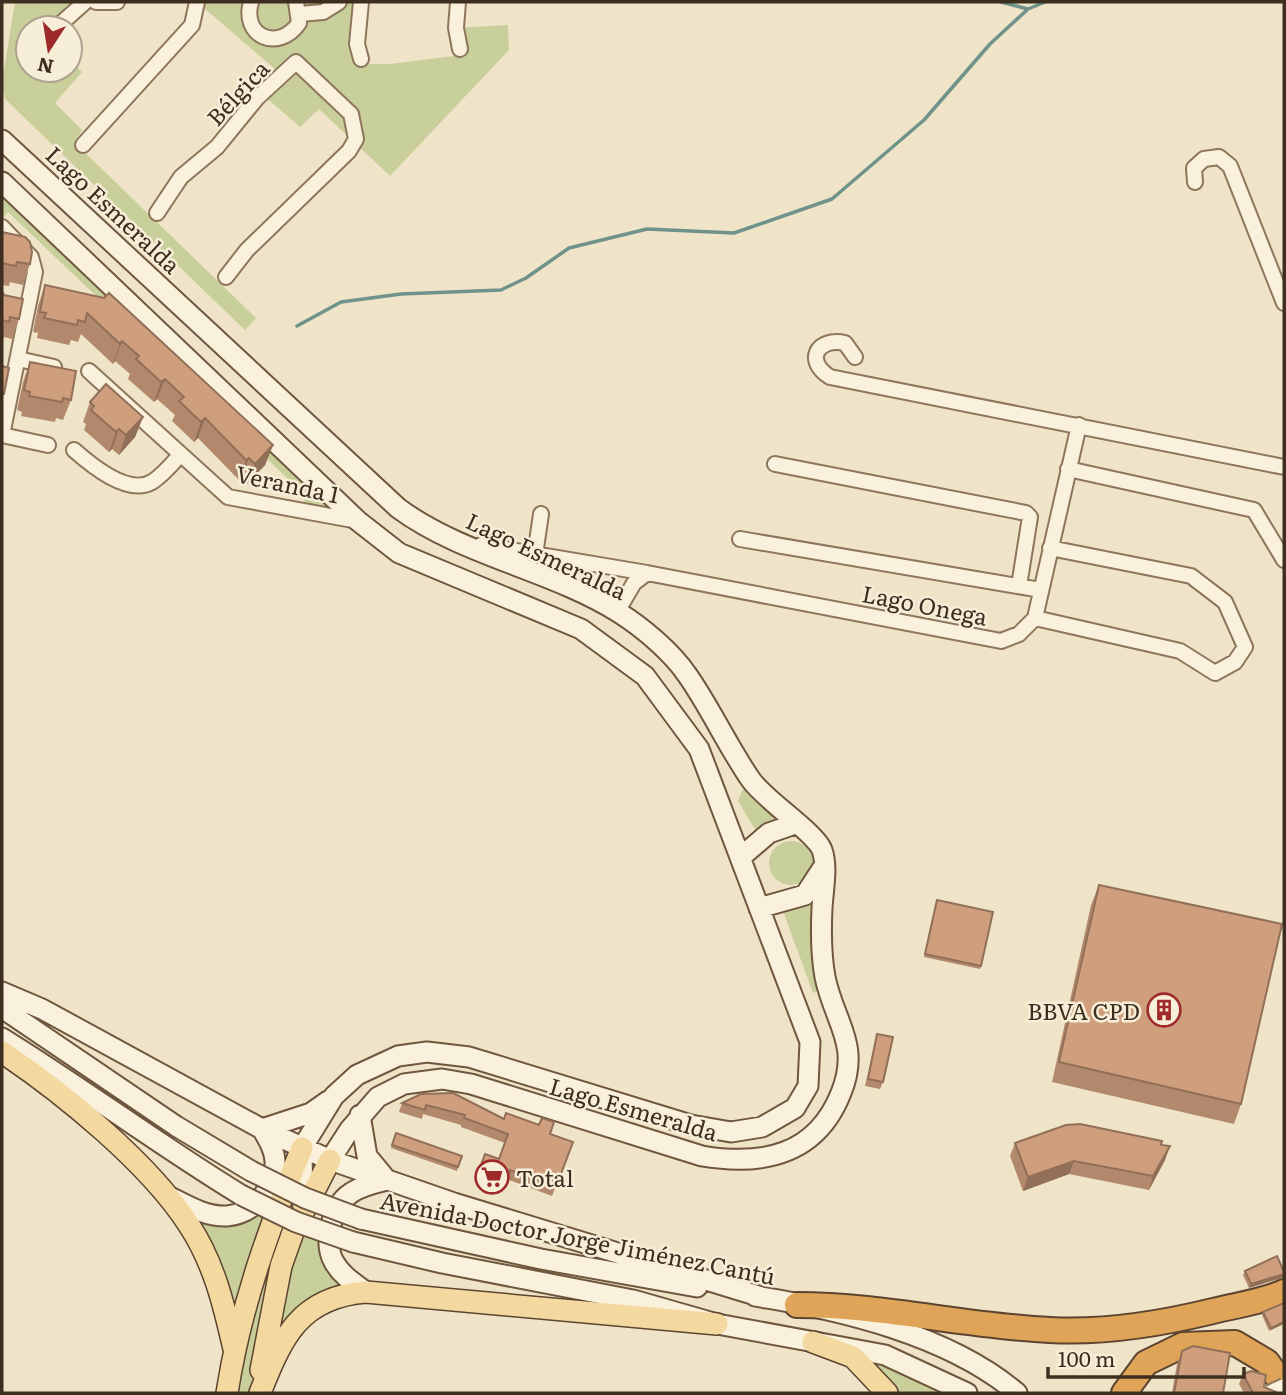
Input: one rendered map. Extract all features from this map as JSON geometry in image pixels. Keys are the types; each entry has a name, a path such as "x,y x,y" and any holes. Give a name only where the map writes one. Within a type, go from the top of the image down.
{"highway":[{"path":"797,1304 847,1305 970,1324 1052,1331 1127,1328 1196,1315 1284,1292"},
{"path":"1124,1393 1146,1363 1182,1345 1235,1343 1267,1362 1284,1387"}],"main road":[{"path":"2,1052 33,1073 115,1143 170,1197 190,1226 218,1284 233,1349"},
{"path":"227,1393 233,1349 271,1222 302,1148"},
{"path":"258,1393 281,1266 303,1212 330,1160"},
{"path":"258,1393 288,1332 307,1310 322,1301 345,1294 366,1292 717,1324"},
{"path":"813,1342 853,1357 887,1393"}],"street":[{"path":"72,14 85,2"},
{"path":"96,2 117,2"},
{"path":"83,145 192,25 197,2"},
{"path":"296,62 288,36 299,23 298,8 323,12 339,2"},
{"path":"361,2 357,44 361,59"},
{"path":"458,2 456,28 460,49"},
{"name":"Bélgica","path":"246,3 253,28 262,37 276,40 288,36"},
{"name":"Bélgica","path":"157,213 181,177 217,147 257,99 296,62 351,114 356,139 349,151 247,250 226,277"},
{"name":"Lago Esmeralda","path":"2,140 398,508 415,520 458,541 617,612 663,648 687,674 753,783 795,824 815,838 822,848 825,863 814,899 825,977 846,1035 847,1077 832,1115 810,1139 775,1157 736,1161 702,1156 450,1080 423,1079 395,1087 378,1097 360,1115 330,1160"},
{"path":"1195,182 1194,168 1205,159 1219,157 1230,166 1284,303"},
{"name":"Lago Esmeralda","path":"2,182 358,521 399,553 582,629 645,676 699,749 810,1042 812,1060 808,1086 795,1108 762,1127 712,1131 485,1061 448,1053 415,1053 376,1063 357,1075 334,1096 302,1148"},
{"path":"2,227 34,263 38,291 21,311 2,435 48,444"},
{"path":"855,357 845,343 833,341 823,344 817,352 816,361 820,371 830,377 1284,467"},
{"path":"12,365 63,369"},
{"name":"Veranda 1","path":"89,371 228,497 358,521"},
{"path":"1050,548 1191,576 1225,602 1245,647 1235,663 1215,673 1180,651 1035,618 1050,548 1079,425"},
{"path":"74,450 103,474 142,485 154,480 180,455"},
{"path":"775,464 1026,513 1030,517 1019,586"},
{"path":"1069,469 1254,510 1284,560"},
{"path":"535,555 541,514"},
{"path":"740,539 1041,590"},
{"name":"Lago Onega","path":"458,541 647,573 1001,641 1019,634 1035,618"},
{"path":"617,612 634,583 647,573"},
{"path":"741,858 769,833 795,824"},
{"path":"759,908 814,899"},
{"path":"2,992 42,1009 262,1129 330,1160 765,1298"},
{"name":"Avenida Doctor Jorge Jiménez Cantú","path":"2,1008 177,1126 251,1171 305,1198 361,1219 541,1259 797,1304 933,1342 978,1366 1017,1393"},
{"path":"2,1038 87,1091 163,1147 241,1195 296,1222 353,1242 442,1263 633,1300 717,1324 885,1355 967,1393"},
{"path":"262,1129 311,1114 334,1096"},
{"path":"360,1115 367,1156 387,1180"},
{"path":"170,1197 205,1214 226,1216 249,1210 266,1192 275,1164 272,1146 262,1129"},
{"path":"302,1148 303,1212"},
{"path":"366,1292 342,1274 333,1261 327,1243 335,1214 348,1194 387,1180"},
{"path":"1269,1393 1284,1387"},
{"path":"1276,1393 1284,1387"}],"green space":[{"path":"15,2 85,2 72,14 14,14 14,84 72,84 55,103 82,130 74,142 256,318 245,330 5,99 2,82"},
{"path":"197,2 361,2 363,64 390,64 454,56 460,49 456,28 508,25 509,50 390,176 319,109 300,127 262,94 282,75"},
{"path":"2,182 358,521 303,512 305,495 8,212 2,219"},
{"path":"745,784 776,818 760,825 756,831 738,801"},
{"path":"791,841 806,848 813,863 806,878 791,885 776,878 769,863 776,848"},
{"path":"811,904 810,940 819,991 813,993 783,911"},
{"path":"249,1210 293,1232 327,1243 366,1292 322,1301 260,1393 227,1393 233,1349 190,1226 205,1214"},
{"path":"885,1355 967,1393 887,1393 853,1357"}],"building":[{"path":"2,232 25,237 30,242 30,264 17,262 16,266 2,263"},
{"path":"45,285 104,298 109,293 273,445 255,464 249,458 246,460 205,418 201,422 179,401 184,397 165,379 161,382 136,359 139,356 122,341 120,344 87,313 85,322 78,320 77,325 44,318 46,313 40,312"},
{"path":"2,291 4,295 23,299 19,319 10,317 9,322 2,320"},
{"path":"30,362 76,371 71,400 63,398 62,402 29,396 30,392 24,390"},
{"path":"2,366 9,368 4,394 2,394"},
{"path":"106,384 143,417 126,435 119,429 116,432 91,410 94,406 90,402"},
{"name":"BBVA CPD","path":"1099,885 1282,924 1241,1104 1059,1062"},
{"path":"937,900 993,912 981,966 925,954"},
{"path":"877,1034 893,1037 883,1082 868,1079"},
{"path":"453,1093 504,1119 506,1113 539,1125 542,1118 554,1122 550,1134 573,1142 556,1187 510,1170 506,1182 478,1173 485,1154 499,1159 508,1134 464,1118 465,1115 426,1105 425,1110 402,1103 421,1094"},
{"path":"1080,1124 1162,1141 1161,1145 1170,1146 1153,1176 1074,1161 1028,1177 1015,1143 1066,1125"},
{"name":"Total","path":"396,1133 462,1156 458,1167 392,1145"},
{"path":"1277,1256 1284,1274 1251,1284 1245,1271"},
{"path":"1284,1303 1284,1322 1271,1328 1263,1312"},
{"path":"1193,1346 1230,1353 1223,1393 1174,1393 1182,1351"},
{"path":"1251,1371 1266,1375 1264,1387 1276,1393 1253,1393 1243,1374"}],"waterway":[{"path":"1001,2 1028,9"},
{"path":"297,326 341,302 401,294 501,290 526,278 569,248 647,229 734,233 832,199 924,120 990,44 1028,9 1045,2"}],"place":[{"name":"BBVA CPD","path":"1164,1010"},
{"name":"Total","path":"492,1177"}]}
